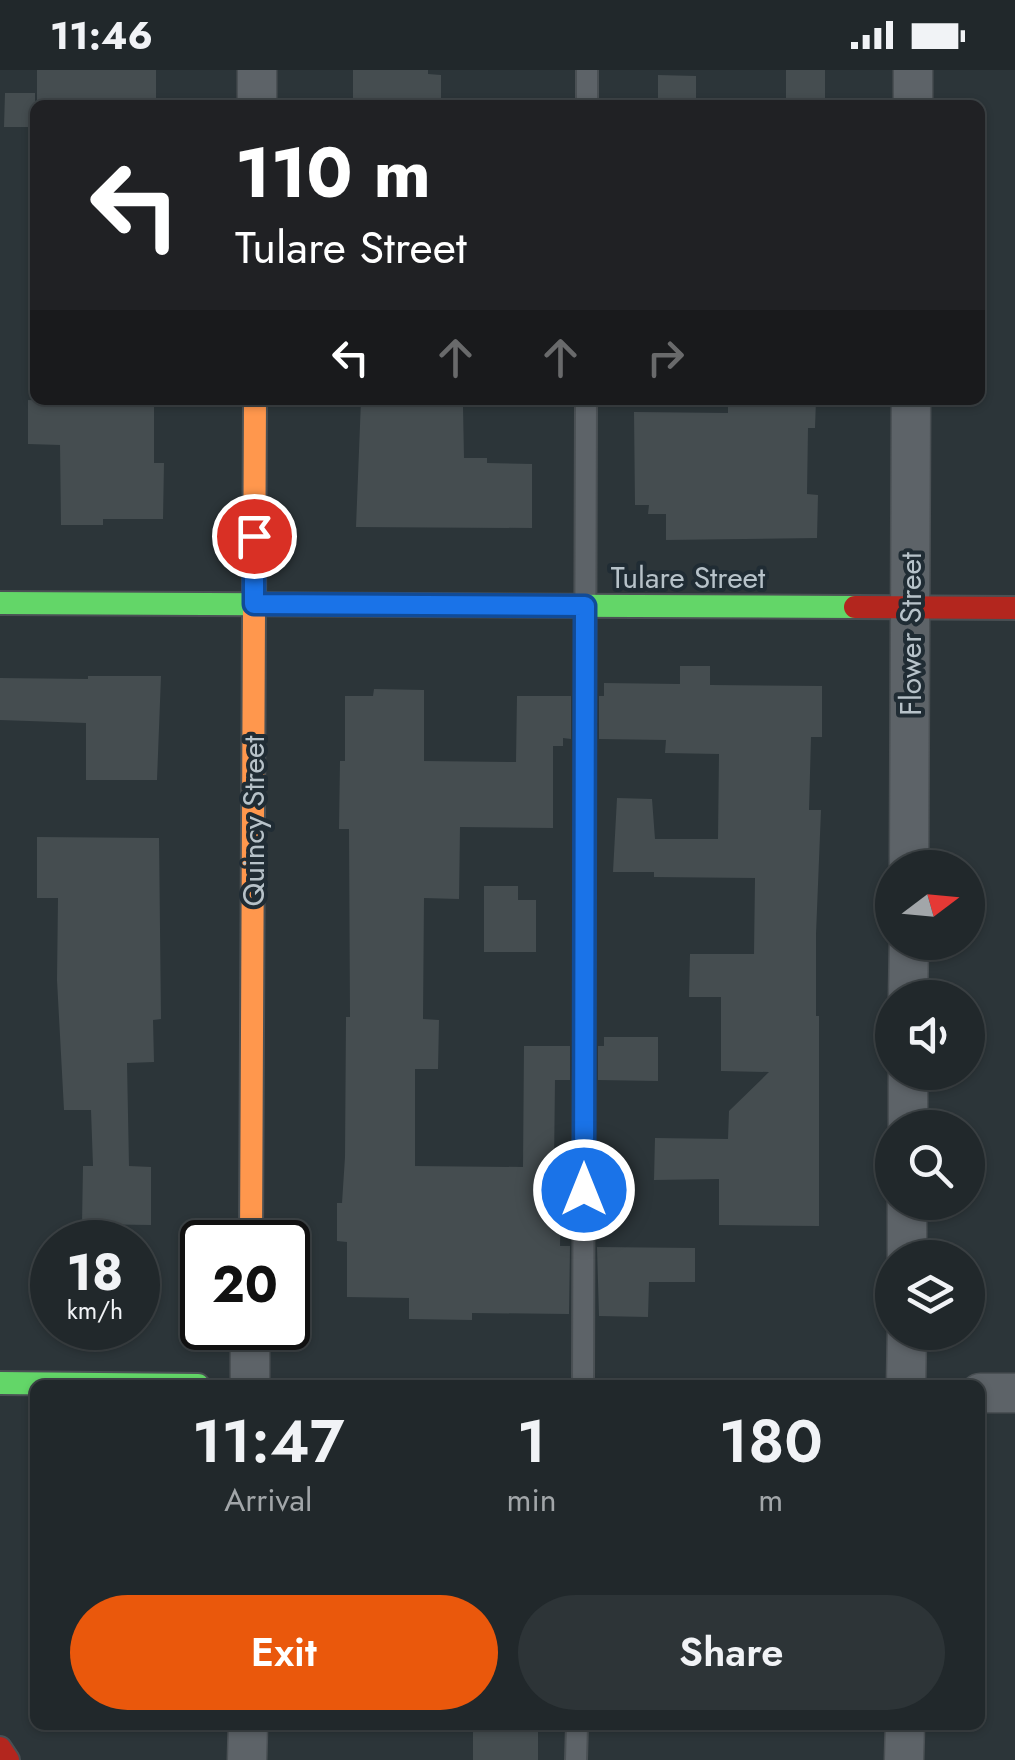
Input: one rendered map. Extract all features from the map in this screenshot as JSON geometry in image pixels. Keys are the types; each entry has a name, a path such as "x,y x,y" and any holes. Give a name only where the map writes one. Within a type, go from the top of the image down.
{"main road":[{"name":"Quincy Street","path":"250,1220 255,405"},
{"name":"Tulare Street","path":"0,603 1015,608"},
{"path":"0,1383 30,1383"},
{"path":"0,1748 8,1760"}],"street":[{"path":"257,70 257,100"},
{"path":"913,70 913,100"},
{"name":"Flower Street","path":"909,850 912,405"},
{"path":"250,1350 250,1380"},
{"path":"906,1380 907,1350"},
{"path":"985,1393 1015,1393"},
{"path":"248,1730 248,1760"},
{"path":"904,1730 904,1760"}],"lane":[{"path":"587,100 588,70"},
{"path":"583,1380 586,405"},
{"path":"576,1730 576,1760"}],"building":[{"path":"37,70 156,70 156,100 37,100"},
{"path":"353,70 428,70 428,74 441,75 441,100 353,100"},
{"path":"786,70 825,70 825,100 786,100"},
{"path":"658,75 696,76 696,100 658,100"},
{"path":"5,93 35,93 35,100 30,100 30,127 4,127"},
{"path":"28,400 30,405 154,405 154,463 164,463 163,519 103,519 103,525 61,525 60,445 28,444"},
{"path":"361,405 458,405 463,407 464,458 532,464 532,528 356,527"},
{"path":"728,405 816,405 815,428 808,428 807,494 818,495 817,538 666,540 666,514 648,514 649,505 635,505 634,412 728,413"},
{"path":"680,666 710,666 710,685 822,686 822,737 811,737 809,810 821,810 816,934 819,1226 719,1225 719,1179 654,1180 655,1138 728,1139 729,1111 769,1072 721,1071 721,997 689,997 690,954 754,954 755,878 654,877 654,872 613,872 617,798 652,799 655,839 718,839 719,754 665,753 666,740 599,739 599,696 604,696 604,683 680,684"},
{"path":"161,676 157,780 86,780 86,723 0,720 0,678"},
{"path":"374,689 424,690 424,761 516,762 517,696 571,696 571,739 563,738 563,746 553,746 553,828 460,827 459,899 424,898 423,1019 439,1020 438,1069 415,1069 415,1166 523,1167 524,1046 570,1046 570,1080 555,1080 554,1165 562,1165 560,1246 570,1246 569,1314 472,1313 472,1320 409,1319 409,1298 347,1297 347,1242 337,1241 337,1203 342,1203 345,1157 346,1017 350,1017 349,829 339,829 340,761 345,761 345,696 373,696"},
{"path":"37,837 159,838 161,1019 153,1020 154,1062 127,1063 129,1166 151,1167 151,1220 82,1220 83,1166 93,1166 91,1110 64,1110 57,980 58,898 37,898"},
{"path":"484,886 518,886 518,900 536,900 536,952 484,952"},
{"path":"604,1037 658,1037 658,1081 598,1080 598,1046 604,1046"},
{"path":"597,1247 695,1248 695,1282 649,1282 648,1317 599,1316"},
{"path":"473,1730 538,1730 538,1760 473,1760"}],"traffic: fast":[{"path":"0,603 855,607"},
{"path":"0,1383 30,1383"}],"traffic: slow":[{"path":"251,1220 255,405"}],"traffic: jam":[{"path":"855,607 1015,608"},
{"path":"0,1748 8,1760"}],"route":[{"path":"254,536 254,604 585,606 584,1190"}]}
